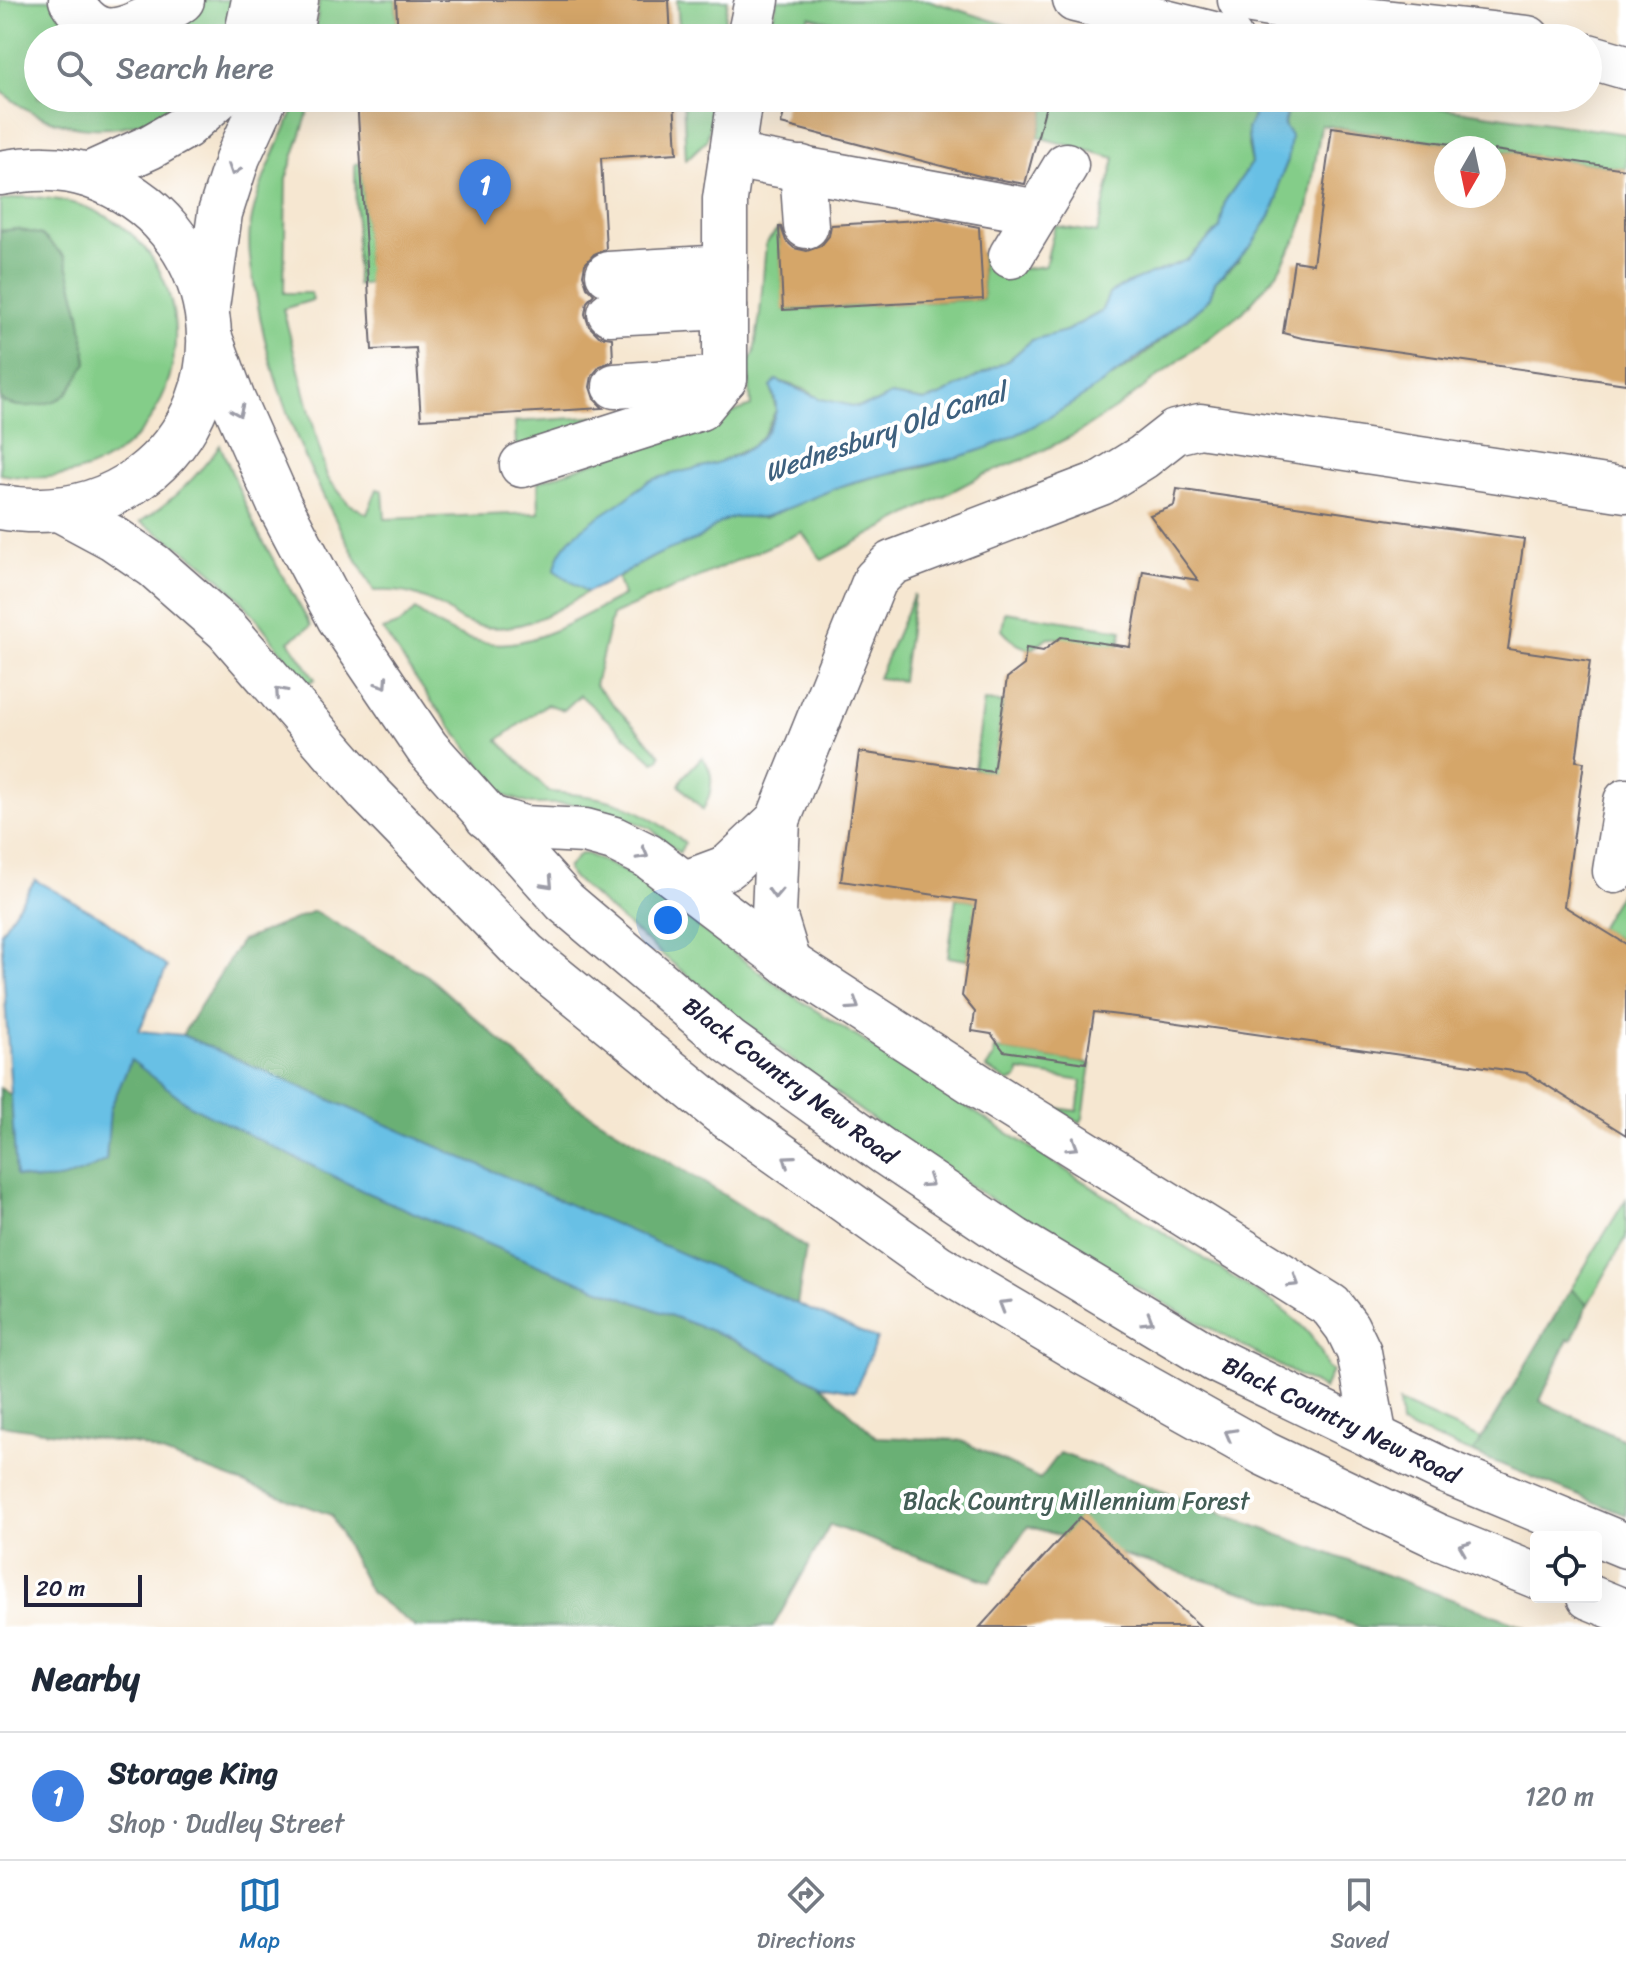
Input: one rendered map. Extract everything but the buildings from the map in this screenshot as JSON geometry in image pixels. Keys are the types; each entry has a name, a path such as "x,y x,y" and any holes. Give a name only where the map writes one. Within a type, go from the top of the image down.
{"main road":[{"path":"71,0 90,24"},
{"path":"136,24 182,0"},
{"path":"249,24 254,0"},
{"path":"292,24 296,0"},
{"path":"752,24 757,0"},
{"path":"1075,0 1402,24"},
{"path":"1602,60 1626,67"},
{"path":"1602,77 1626,78"},
{"path":"88,175 150,147 185,127 202,112"},
{"path":"0,507 22,510 82,505 127,486 169,451 183,431 199,399 208,363 208,323 220,213 238,157 259,112"},
{"path":"522,465 700,408 725,378 725,199 738,112"},
{"path":"731,156 824,161 1038,212"},
{"path":"806,226 824,161"},
{"name":"Black Country New Road","path":"10,162 88,175 133,196 168,228 192,263 233,400 280,506 339,618 427,748 565,902 718,1032 887,1154 1015,1240 1215,1360 1462,1479 1626,1546"},
{"path":"1011,256 1066,165"},
{"path":"609,294 725,287"},
{"path":"615,386 725,378"},
{"path":"789,963 774,914 778,820 875,580 892,563 1101,483 1143,457 1175,432 1200,426 1626,490"},
{"path":"59,509 113,538 154,566 227,630 369,793 526,954 719,1111 937,1266 1088,1355 1265,1454 1437,1536 1530,1574"},
{"path":"1615,871 1626,801"},
{"path":"487,817 524,828 585,831 614,839 648,856 789,963 995,1097 1331,1306 1347,1327 1359,1352 1375,1438"},
{"path":"685,883 728,867 778,820"},
{"path":"1602,1602 1626,1612"}],"green space":[{"path":"0,0 56,0 81,24 24,24 24,108 0,90"},
{"path":"204,0 242,0 236,24 162,24"},
{"path":"319,0 396,0 397,24 316,24"},
{"path":"677,0 728,0 724,24 679,24"},
{"path":"777,0 928,0 1003,24 840,24 809,16 807,24 771,24"},
{"path":"33,112 165,112 142,122 117,127 68,125"},
{"path":"293,112 308,112 286,179 284,293 311,293 313,300 283,309 327,477 348,503 367,514 377,489 383,491 385,519 539,513 538,482 751,406 748,363 754,354 760,314 766,243 779,228 784,310 983,299 981,254 1014,270 1045,266 1055,226 1097,233 1115,158 1038,137 1044,112 1255,112 1248,145 1252,163 1225,201 1220,228 1187,260 1126,284 1109,294 1101,312 1066,331 1032,340 1009,360 925,401 891,395 857,407 820,399 806,390 776,380 771,387 776,410 764,434 753,446 718,463 649,481 555,570 587,592 544,616 498,628 462,621 436,604 411,594 374,591 336,521 302,451 275,378 265,340 252,273 249,237 253,211"},
{"path":"684,112 712,112 707,140 686,160"},
{"path":"1286,112 1470,112 1626,134 1626,169 1506,152 1506,136 1434,136 1434,141 1321,125 1308,209 1298,236 1277,273 1243,312 1118,407 1076,434 983,475 822,560 802,532 612,615 595,685 661,755 659,760 654,762 580,695 564,710 547,704 498,740 549,792 590,796 637,811 685,843 679,853 650,828 612,813 573,804 531,804 505,796 429,698 383,630 400,624 415,610 445,629 472,640 496,644 520,642 544,635 623,596 618,579 625,572 676,545 698,539 713,525 736,516 764,518 841,486 921,468 969,453 1070,404 1137,361 1203,305 1210,297 1215,282 1238,261 1278,198 1279,182 1288,160 1284,125"},
{"path":"361,163 369,283 357,285 355,164"},
{"path":"22,197 94,210 143,245 169,295 174,350 159,404 125,447 71,474 0,474 0,398 4,403 87,362 80,314 65,257 17,229 0,231 0,201"},
{"path":"17,229 42,235 65,257 80,314 87,363 65,395 32,406 13,405 0,398 0,231"},
{"path":"621,415 516,449 515,422"},
{"path":"220,445 256,529 311,626 289,641 315,679 305,685 257,620 225,584 195,558 140,522 184,487"},
{"path":"914,594 902,681 878,678"},
{"path":"1005,612 1122,630 1119,646 1048,637 1032,649 1027,648 1002,630"},
{"path":"984,701 1003,703 994,765 1044,772 1044,779 974,769"},
{"path":"702,757 711,776 709,797 703,810 679,785"},
{"path":"580,854 587,854 653,885 655,895 784,990 1275,1304 1300,1324 1319,1348 1327,1368 1332,1371 1324,1389 1211,1329 1046,1234 845,1100 725,1006 570,875 567,868"},
{"path":"1626,883 1626,944 1599,928"},
{"path":"956,898 1024,908 975,911 967,960 948,957"},
{"path":"314,911 428,976 568,1101 806,1248 797,1305 182,1035 241,941"},
{"path":"994,1049 1091,1064 1080,1123 1051,1107 1077,1111 1082,1081 1019,1071 1018,1078 1009,1082 986,1068 993,1058"},
{"name":"Black Country Millennium Forest","path":"131,1059 191,1106 725,1336 821,1385 876,1437 960,1440 1040,1479 1060,1453 1526,1627 1361,1627 1028,1526 990,1582 830,1525 773,1627 415,1627 370,1592 331,1515 140,1445 0,1425 0,1088 11,1095 16,1176 41,1180 62,1178 106,1160 110,1109"},
{"path":"1626,1199 1626,1238 1588,1304 1571,1289"},
{"path":"1571,1289 1588,1304 1572,1340 1568,1339 1540,1401 1626,1441 1626,1515 1473,1453"},
{"path":"1399,1402 1481,1439 1473,1453 1401,1425"}],"water":[{"name":"Wednesbury Old Canal","path":"1255,112 1286,112 1284,125 1291,136 1288,160 1270,216 1251,246 1215,282 1210,297 1203,305 1089,393 1040,423 976,452 857,481 767,516 725,520 700,538 656,555 587,592 555,571 564,547 573,537 645,483 724,460 742,453 757,442 768,429 776,411 771,387 776,380 821,399 857,407 891,395 924,401 942,395 1009,360 1032,340 1066,331 1101,312 1109,294 1126,284 1187,260 1220,228 1225,201 1252,163 1247,129"},
{"path":"35,880 103,918 167,967 139,1031 182,1035 877,1339 855,1391 821,1385 725,1336 544,1268 365,1192 191,1106 131,1060 110,1109 106,1160 84,1171 52,1180 16,1176 1,932"}],"pier":[{"path":"1277,0 1321,0 1316,24 1273,24"}],"place":[{"name":"Storage King","path":"485,225"}]}
